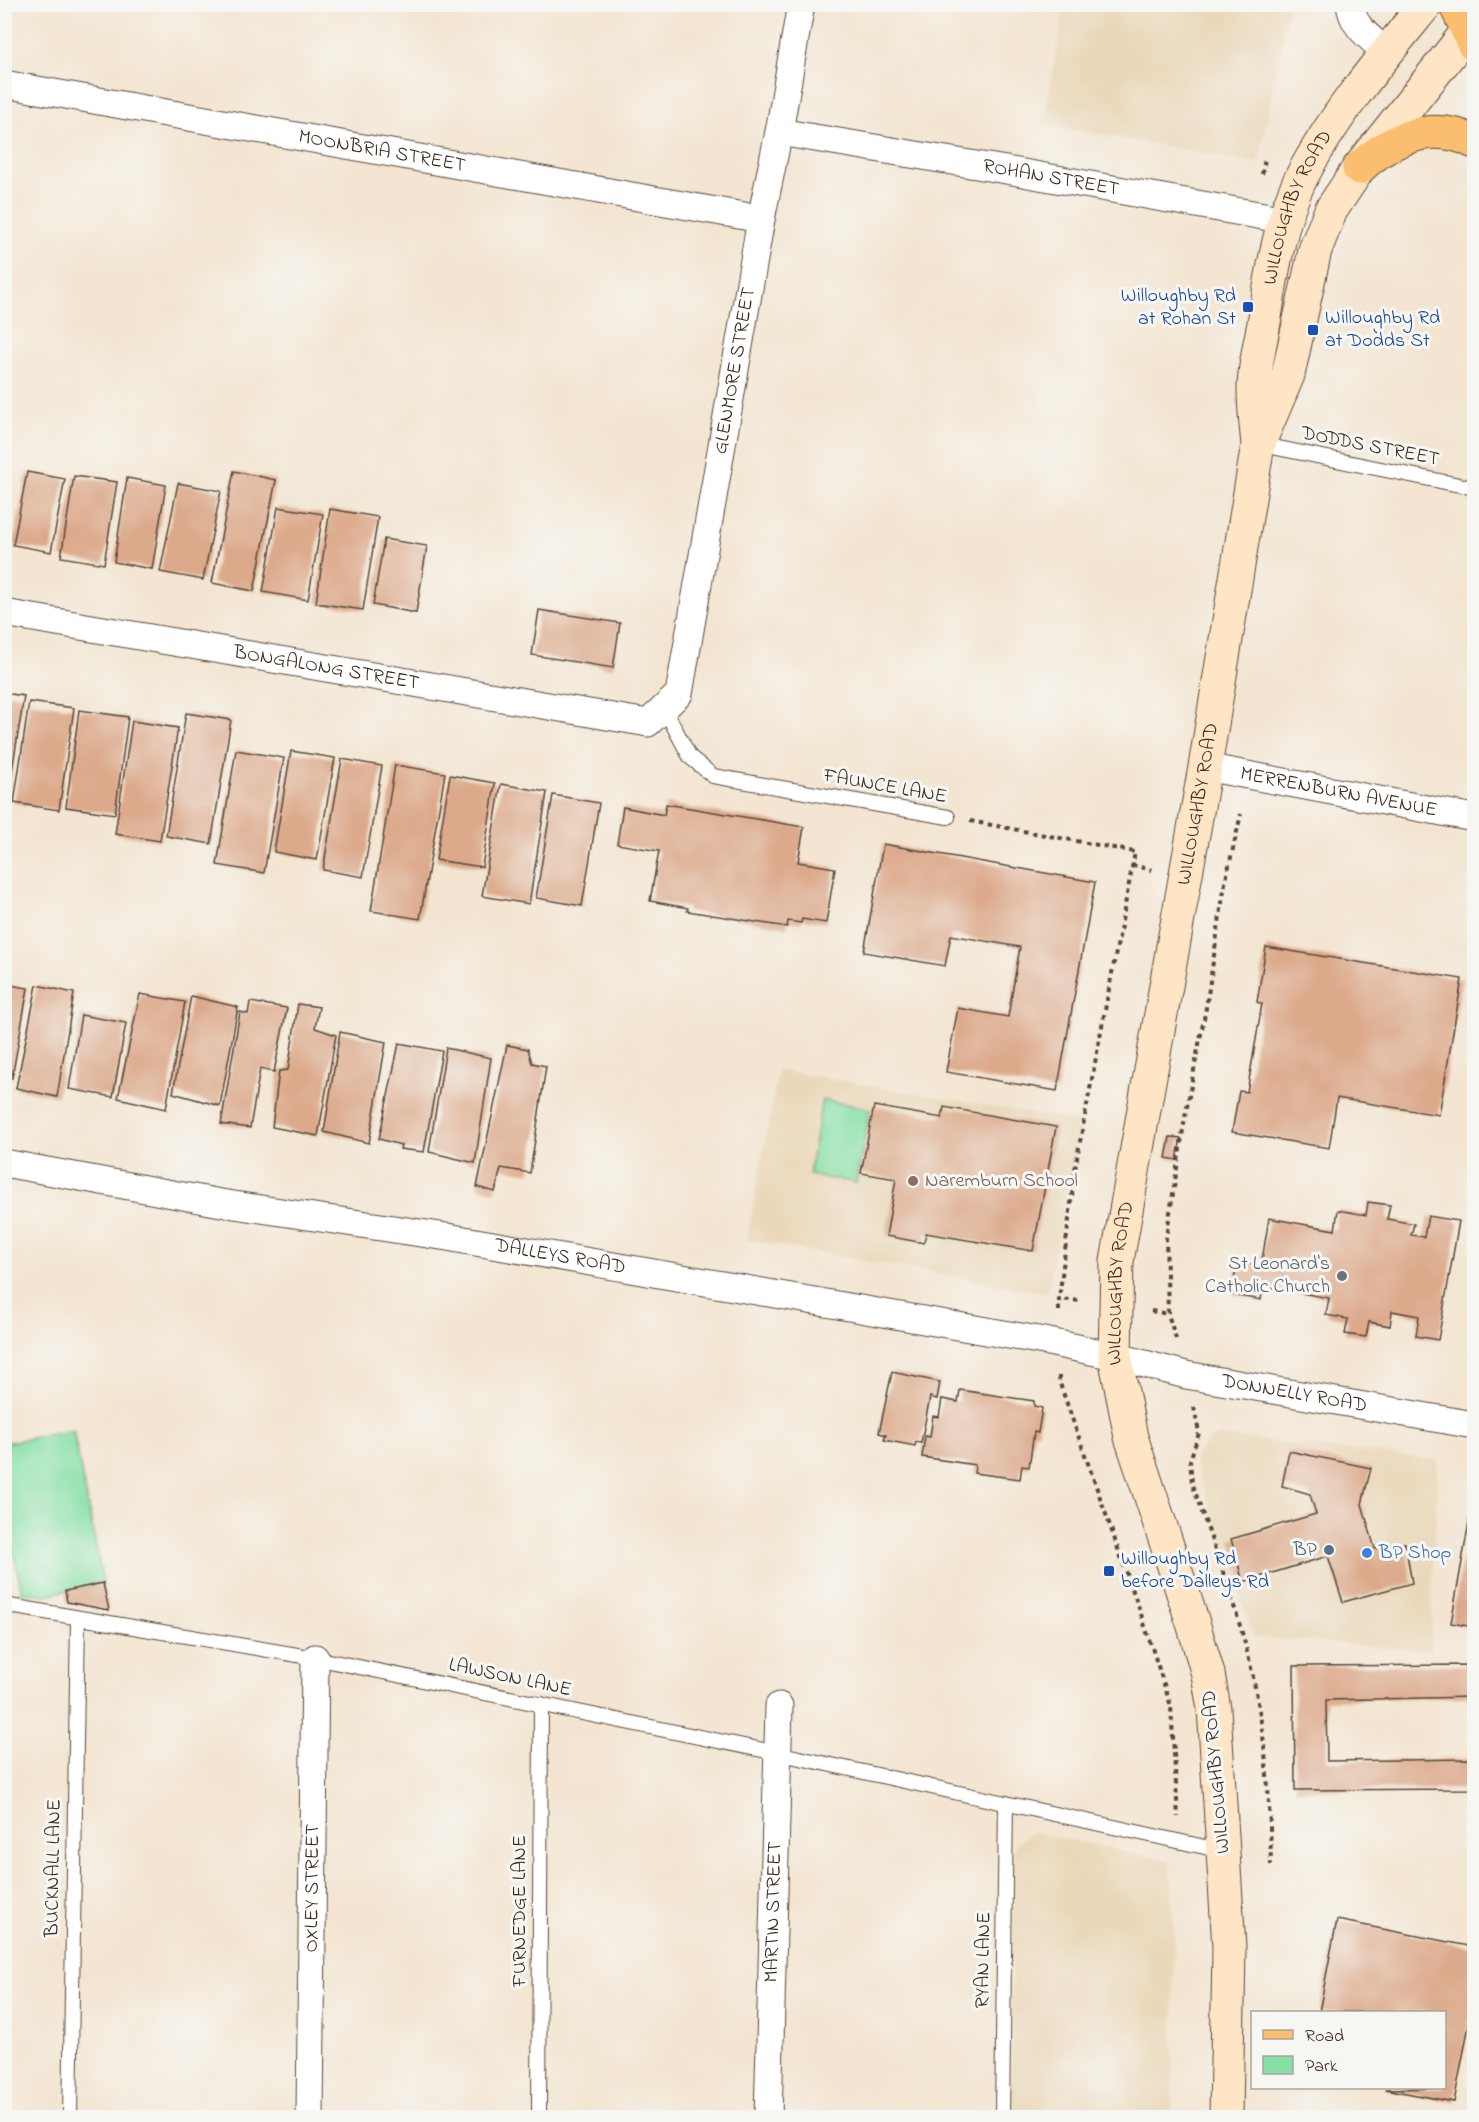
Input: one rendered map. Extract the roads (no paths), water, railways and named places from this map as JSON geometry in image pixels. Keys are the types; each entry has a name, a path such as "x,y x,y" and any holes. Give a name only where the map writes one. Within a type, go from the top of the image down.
{"highway":[{"path":"1359,168 1382,148 1414,135 1450,134 1474,142"}],"main road":[{"name":"WILLOUGHBY ROAD","path":"1258,444 1255,373 1274,264 1300,180 1330,129 1426,4"},
{"name":"WILLOUGHBY ROAD","path":"1226,2118 1229,1947 1214,1709 1208,1674 1131,1437 1115,1356 1118,1261 1205,767 1258,444 1288,375 1315,250 1330,210 1359,168 1468,26"},
{"name":"ROHAN STREET","path":"1286,220 1322,229"}],"street":[{"name":"GLENMORE STREET","path":"656,715 679,694 761,219 801,4"},
{"path":"1350,4 1353,19 1359,27 1387,53"},
{"name":"MOONBRIA STREET","path":"4,84 761,219"},
{"name":"ROHAN STREET","path":"779,132 1286,220"},
{"name":"BONGALONG STREET","path":"4,613 656,715"},
{"name":"MERRENBURN AVENUE","path":"1205,767 1474,818"},
{"name":"DALLEYS ROAD","path":"4,1163 221,1203 528,1251 1115,1356"},
{"name":"DONNELLY ROAD","path":"1115,1356 1186,1375 1474,1425"},
{"name":"OXLEY STREET","path":"310,2118 315,1658"},
{"name":"MARTIN STREET","path":"768,2118 779,1706"}],"lane":[{"name":"DODDS STREET","path":"1258,444 1474,488"},
{"name":"FAUNCE LANE","path":"656,715 690,757 713,776 948,818"},
{"name":"LAWSON LANE","path":"4,1605 315,1658 777,1753 1224,1851"},
{"name":"BUCKNALL LANE","path":"70,2118 78,1619"},
{"name":"FURNEDGE LANE","path":"538,2118 541,1704"},
{"name":"RYAN LANE","path":"1002,2118 1006,1803"}],"place":[{"name":"Willoughby Rd at Rohan St","path":"1248,307"},
{"name":"Willoughby Rd at Dodds St","path":"1313,330"},
{"name":"Naremburn School","path":"913,1181"},
{"name":"St Leonard's Catholic Church","path":"1342,1276"},
{"name":"BP","path":"1329,1550"},
{"name":"BP Shop","path":"1367,1553"},
{"name":"Willoughby Rd before Dalleys Rd","path":"1109,1571"}]}
